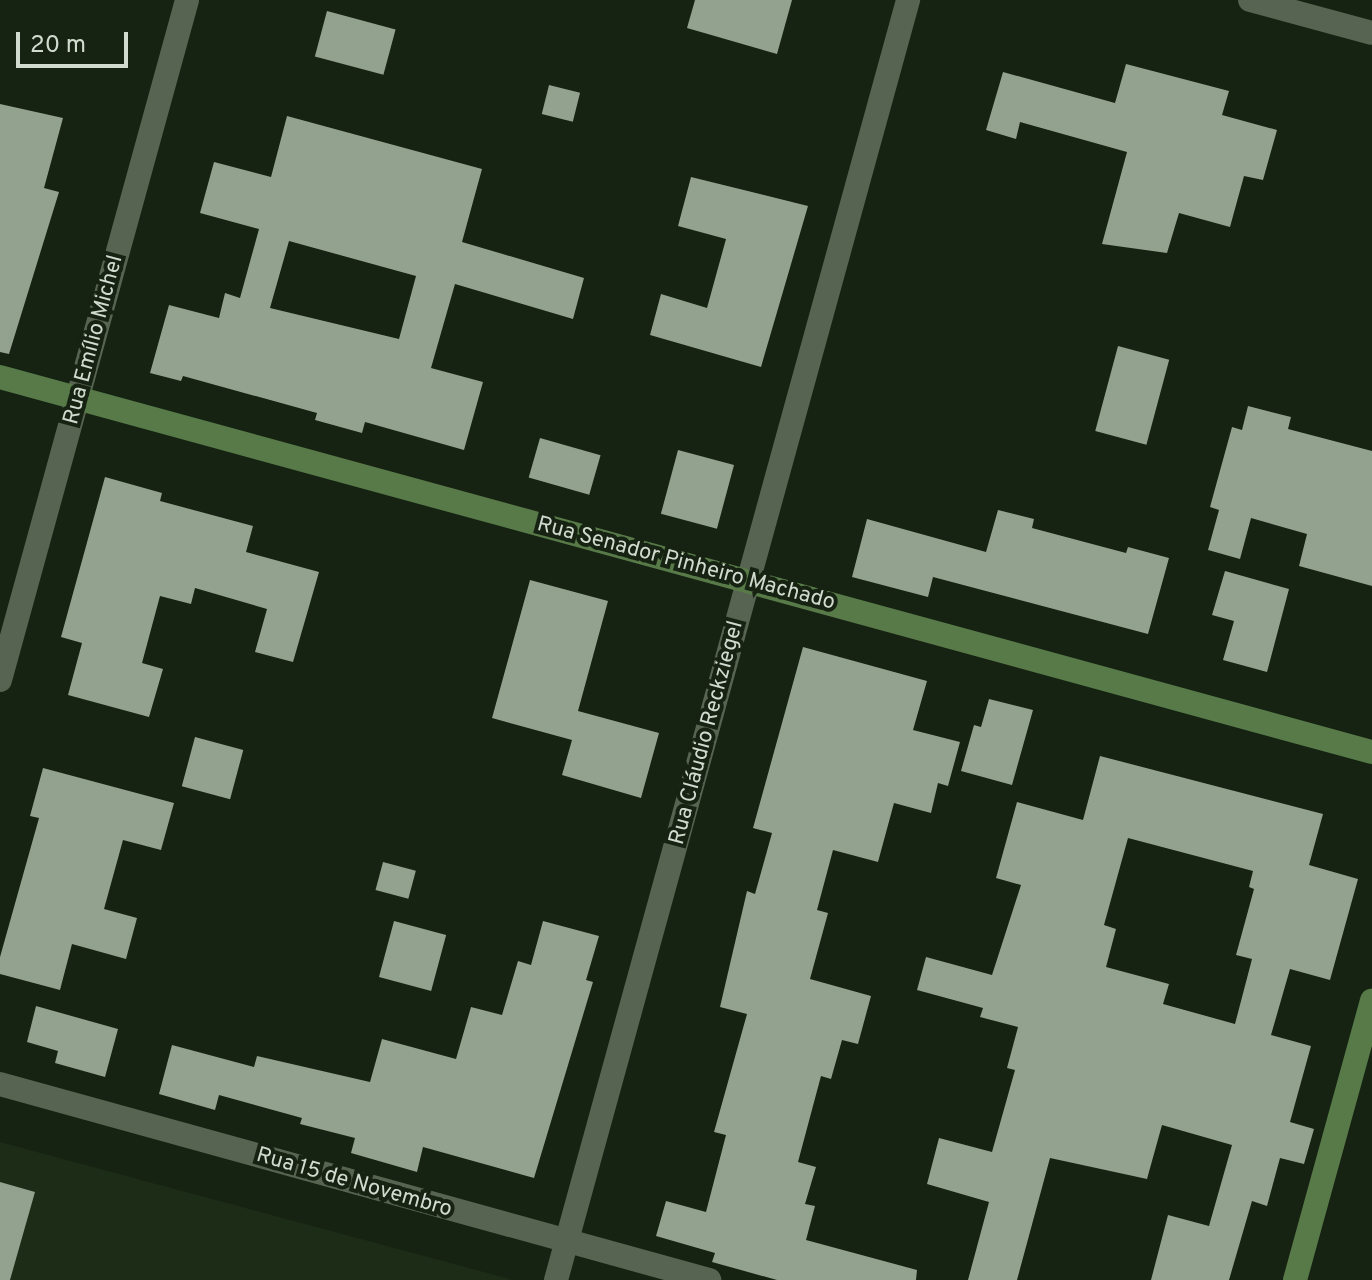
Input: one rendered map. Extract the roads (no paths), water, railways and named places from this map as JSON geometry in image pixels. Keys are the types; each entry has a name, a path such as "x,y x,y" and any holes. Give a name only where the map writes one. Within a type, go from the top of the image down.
{"street":[{"name":"Rua Emílio Michel","path":"0,680 187,0"},
{"name":"Rua Cláudio Reckziegel","path":"556,1280 908,0"},
{"path":"1250,0 1372,33"},
{"name":"Rua Senador Pinheiro Machado","path":"0,377 1372,752"},
{"path":"1295,1280 1372,1000"},
{"name":"Rua 15 de Novembro","path":"0,1084 709,1280"}]}
